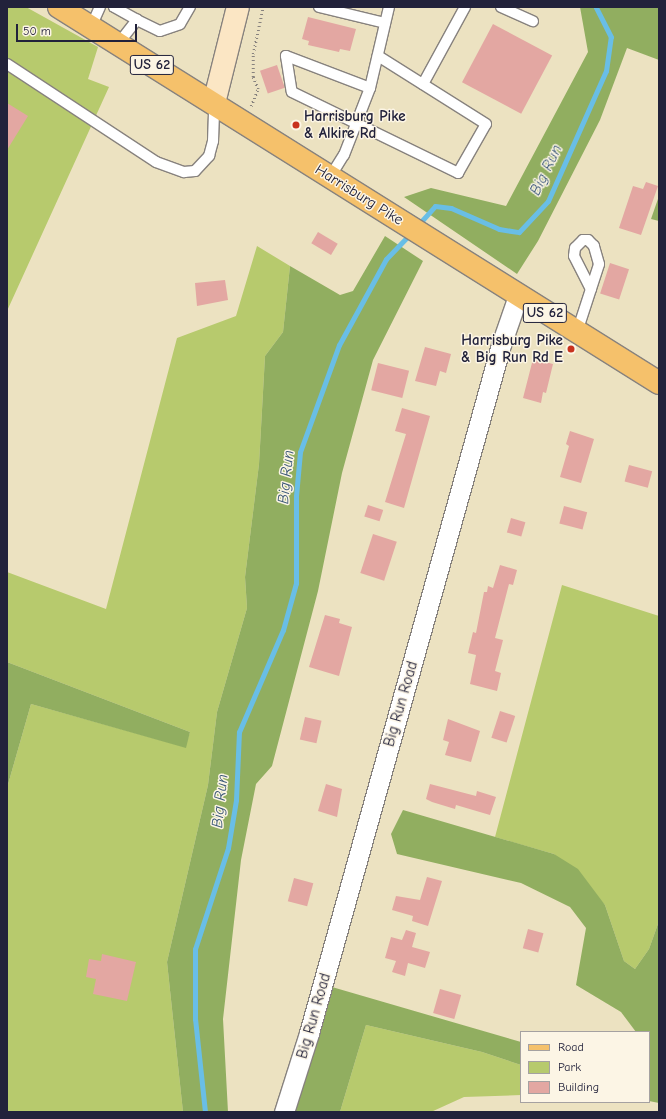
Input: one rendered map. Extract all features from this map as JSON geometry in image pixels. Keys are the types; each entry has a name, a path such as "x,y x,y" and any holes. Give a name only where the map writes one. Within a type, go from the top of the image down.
{"main road":[{"name":"Harrisburg Pike","path":"58,7 214,103 518,296 659,383"},
{"path":"214,103 238,7"}],"street":[{"name":"Big Run Road","path":"284,1112 309,1033 501,344 518,296"}],"lane":[{"path":"91,27 100,7"},
{"path":"114,7 160,31 180,24 190,7"},
{"path":"319,7 384,23"},
{"path":"330,177 344,155 370,88 384,23 389,7"},
{"path":"423,84 465,7"},
{"path":"501,7 533,21"},
{"path":"118,44 137,20"},
{"path":"370,88 286,56 292,92 458,173 486,124 378,56"},
{"path":"7,64 156,162 184,172 195,171 209,156 213,141 214,103"},
{"path":"577,332 591,289"}],"path":[{"path":"244,123 258,89 253,77 253,54 263,7"}],"green space":[{"path":"7,7 26,7 98,47 88,79 109,87 7,311"},
{"path":"580,7 659,7 659,60 627,48 600,120 538,241 517,274 404,197 431,188 506,206 588,52"},
{"path":"659,196 659,221 651,219"},
{"path":"385,236 423,261 373,360 342,473 318,591 272,766 256,784 241,860 223,1019 228,1112 183,1112 167,962 208,785 217,712 247,608 245,577 259,464 265,356 283,332 290,266 340,295 353,291"},
{"path":"257,246 290,266 283,332 265,356 259,464 245,577 247,608 217,712 208,785 167,962 183,1112 7,1112 7,788 31,704 185,747 190,732 7,662 7,572 106,609 177,338 236,316"},
{"path":"562,585 659,616 659,921 649,949 635,969 624,961 605,905 554,854 495,837"},
{"path":"7,662 190,732 186,748 31,704 7,788"},
{"path":"403,810 554,854 578,869 605,905 624,961 635,969 649,949 659,921 659,1103 650,1101 650,1031 635,1031 621,1012 576,985 586,928 570,907 521,883 397,854 391,834"},
{"path":"332,987 520,1042 520,1065 482,1052 366,1025 340,1112 294,1112"},
{"path":"366,1025 482,1052 520,1065 520,1095 464,1097 431,1112 340,1112"}],"building":[{"path":"308,17 356,29 350,51 340,49 339,52 308,45 309,41 302,39"},
{"path":"493,24 552,55 521,114 462,82"},
{"path":"277,65 285,88 268,94 260,71"},
{"path":"7,103 28,116 7,150"},
{"path":"646,182 658,186 641,235 619,228 633,186 643,189"},
{"path":"318,232 338,244 331,255 311,243"},
{"path":"610,263 629,269 619,300 600,293"},
{"path":"225,280 228,300 197,306 195,283"},
{"path":"425,347 451,354 446,373 440,371 436,386 415,381"},
{"path":"533,359 553,364 546,393 543,392 541,403 523,398"},
{"path":"378,363 409,371 402,398 371,390"},
{"path":"402,408 430,416 404,508 385,502 406,434 395,431"},
{"path":"570,431 594,439 581,483 560,477 569,446 566,444"},
{"path":"629,465 652,471 648,488 625,481"},
{"path":"368,505 383,510 380,521 364,516"},
{"path":"564,506 587,512 583,530 559,523"},
{"path":"511,518 525,522 521,537 507,532"},
{"path":"373,534 397,542 384,581 360,573"},
{"path":"500,565 517,570 513,585 509,584 495,638 503,640 495,671 501,673 497,691 470,684 476,655 468,653 473,632 476,633 484,592 487,592 488,586 493,588"},
{"path":"325,615 340,619 339,623 352,627 339,676 309,667"},
{"path":"500,711 515,716 507,743 491,738"},
{"path":"305,717 322,721 316,743 300,739"},
{"path":"448,719 480,731 471,762 445,755 449,742 443,740"},
{"path":"326,784 342,789 337,817 318,811"},
{"path":"430,784 476,796 477,791 496,797 490,815 456,805 455,809 426,799"},
{"path":"427,877 442,881 428,926 412,921 413,916 392,910 396,896 420,900"},
{"path":"294,878 313,883 307,906 288,901"},
{"path":"528,929 543,933 538,952 523,948"},
{"path":"406,930 416,933 412,947 430,952 425,968 408,963 405,976 392,972 396,961 385,958 391,937 402,940"},
{"path":"102,954 136,962 127,1001 93,994 96,979 86,977 89,959 101,961"},
{"path":"440,989 461,995 454,1019 433,1013"}],"waterway":[{"name":"Big Run","path":"418,225 435,206 451,208 499,229 519,232 548,201 606,71 611,37 596,7"},
{"name":"Big Run","path":"205,1112 195,1019 195,949 228,848 236,800 239,732 283,630 296,583 296,496 300,452 339,345 386,259 410,234"}],"place":[{"name":"Harrisburg Pike & Alkire Rd","path":"296,125"},
{"name":"Harrisburg Pike & Big Run Rd E","path":"571,349"}]}
